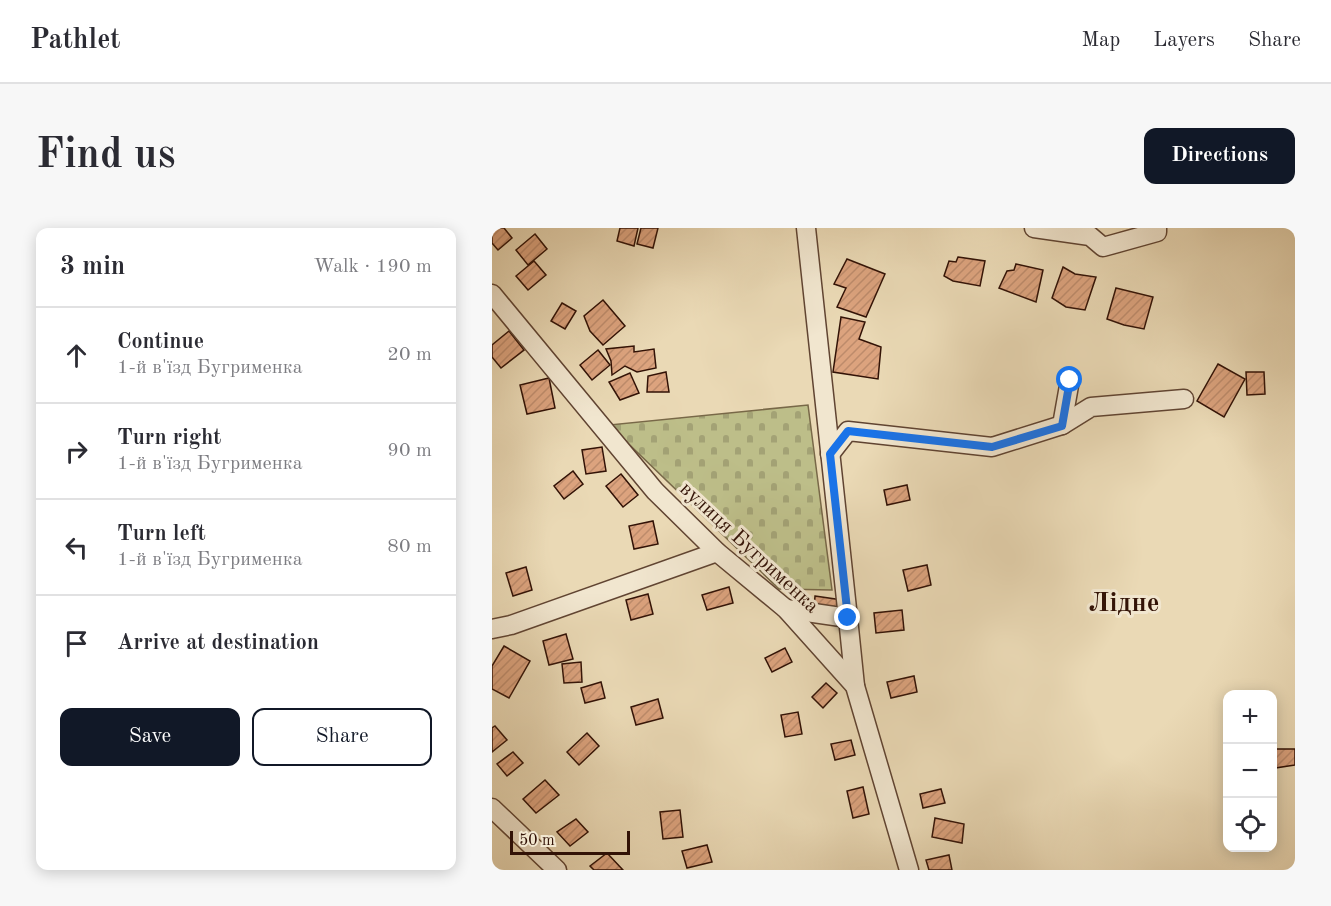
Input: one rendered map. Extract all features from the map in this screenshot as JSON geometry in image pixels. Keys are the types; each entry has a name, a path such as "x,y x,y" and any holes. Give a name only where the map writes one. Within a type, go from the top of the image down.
{"street":[{"path":"806,228 855,686"},
{"path":"1034,228 1090,236 1103,247 1157,232 1157,228"},
{"name":"вулиця Бугрименка","path":"492,294 656,491 717,552 786,609 855,686 909,870"},
{"path":"1062,426 1070,380"},
{"path":"830,454 848,431 992,447 1062,426 1090,407 1184,399"},
{"path":"492,630 717,552"},
{"path":"786,609 848,618"},
{"path":"492,808 557,870"}],"green space":[{"path":"808,405 832,590 779,589 609,425"}],"building":[{"path":"492,228 504,228 512,238 498,250 492,243"},
{"path":"620,228 638,228 634,246 617,241"},
{"path":"641,228 658,228 653,248 637,244"},
{"path":"535,234 547,249 528,265 516,250"},
{"path":"958,257 985,261 980,286 953,281 944,276 949,261 956,262"},
{"path":"847,259 885,274 866,317 837,307 846,288 834,284"},
{"path":"534,261 546,275 528,290 516,276"},
{"path":"1016,264 1043,270 1036,302 999,288 1007,271 1014,270"},
{"path":"1063,267 1075,274 1096,277 1085,310 1066,307 1052,298"},
{"path":"1116,288 1153,297 1144,329 1107,319"},
{"path":"603,300 625,326 603,345 590,331 584,316"},
{"path":"562,303 576,311 565,329 551,321"},
{"path":"841,317 865,322 859,339 881,347 878,379 833,372"},
{"path":"509,331 524,350 501,368 492,357 492,345"},
{"path":"634,346 634,352 654,349 656,368 637,372 625,366 612,375 611,361 606,349"},
{"path":"598,350 610,365 592,380 580,365"},
{"path":"1218,364 1245,379 1224,417 1197,401"},
{"path":"666,372 669,392 647,392 648,376"},
{"path":"1246,372 1264,372 1265,394 1247,395"},
{"path":"630,373 639,393 620,400 609,382"},
{"path":"549,378 555,408 527,414 520,385"},
{"path":"602,447 606,471 586,474 582,450"},
{"path":"573,471 583,484 564,499 554,486"},
{"path":"621,474 638,495 623,507 606,486"},
{"path":"907,485 910,500 887,505 884,490"},
{"path":"653,521 658,544 634,549 629,526"},
{"path":"927,565 931,585 908,591 903,570"},
{"path":"526,567 532,590 513,596 506,573"},
{"path":"729,587 733,603 707,610 702,595"},
{"path":"648,594 653,614 631,620 626,600"},
{"path":"815,596 842,600 841,612 814,608"},
{"path":"902,610 904,630 876,633 874,613"},
{"path":"566,634 573,659 549,665 543,641"},
{"path":"504,646 530,661 509,698 492,689 492,666"},
{"path":"785,648 792,662 772,672 765,658"},
{"path":"581,662 582,682 564,683 562,664"},
{"path":"914,676 917,692 891,698 887,682"},
{"path":"601,682 605,698 585,703 581,688"},
{"path":"826,683 837,693 823,708 812,697"},
{"path":"658,699 663,718 636,725 631,707"},
{"path":"798,712 802,734 785,737 781,715"},
{"path":"495,726 507,740 492,752 492,728"},
{"path":"587,733 599,746 579,765 567,752"},
{"path":"851,740 855,755 835,760 831,744"},
{"path":"1277,749 1295,749 1295,765 1277,768"},
{"path":"513,752 523,763 507,776 497,764"},
{"path":"545,780 559,795 536,813 523,799"},
{"path":"863,787 869,814 853,818 847,791"},
{"path":"941,789 945,803 923,808 920,794"},
{"path":"680,810 683,837 663,839 660,812"},
{"path":"935,818 964,824 962,843 932,837"},
{"path":"576,819 588,832 570,846 557,832"},
{"path":"707,845 712,862 687,868 682,851"},
{"path":"607,853 623,870 594,870 590,866"},
{"path":"949,855 952,870 929,870 926,860"}],"district":[{"name":"Лідне","path":"1124,603"}],"route":[{"path":"848,618 830,454 848,431 992,447 1062,426 1070,380"}]}
